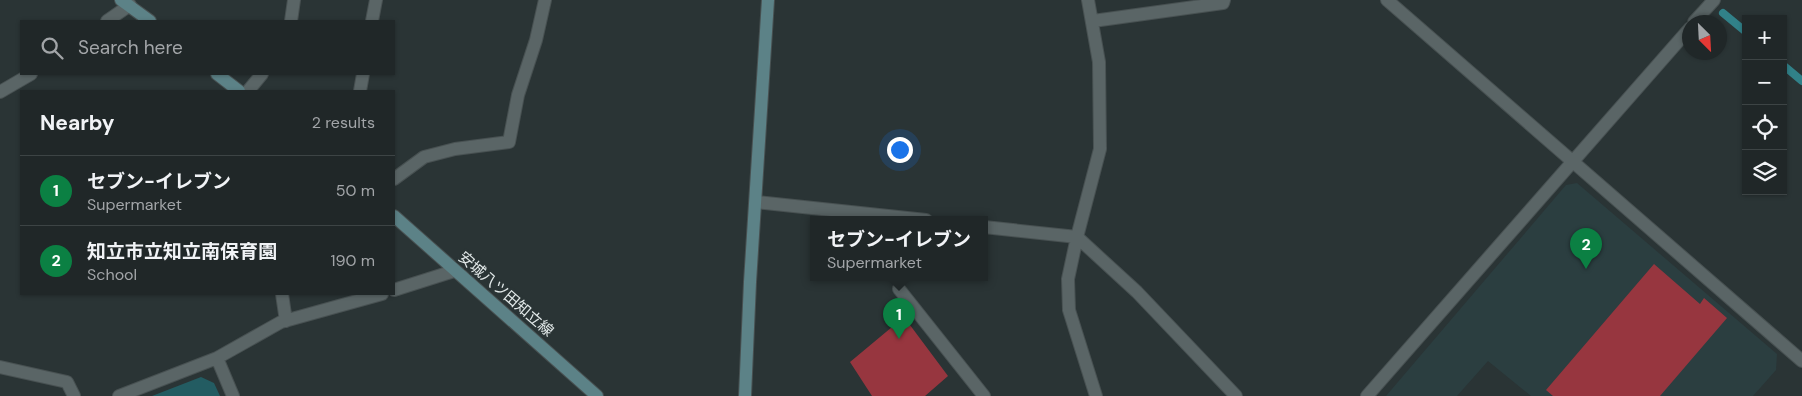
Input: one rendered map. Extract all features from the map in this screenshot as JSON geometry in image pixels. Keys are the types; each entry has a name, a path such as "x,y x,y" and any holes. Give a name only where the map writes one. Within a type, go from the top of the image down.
{"street":[{"path":"291,20 294,0"},
{"path":"372,20 376,0"},
{"path":"395,178 424,158 455,149 509,142 518,95 536,40 545,0"},
{"path":"745,396 750,282 768,0"},
{"path":"1088,0 1099,62 1100,149 1076,237 1068,279 1069,310 1096,396"},
{"path":"1093,21 1223,4 1224,0"},
{"path":"1387,0 1802,361"},
{"path":"1700,15 1714,0"},
{"path":"108,20 125,3 149,20"},
{"path":"1367,396 1682,37"},
{"path":"0,92 29,75"},
{"path":"217,75 238,90"},
{"path":"249,90 261,75"},
{"path":"360,90 363,75"},
{"path":"756,202 888,216"},
{"name":"安城八ツ田知立線","path":"395,217 597,396"},
{"path":"988,227 1076,237 1137,292 1236,396"},
{"path":"395,290 454,271"},
{"path":"899,289 984,396"},
{"path":"282,295 286,321"},
{"path":"119,396 216,358 286,321 378,295"},
{"path":"216,358 233,396"},
{"path":"0,367 67,382 74,396"}],"shaded area":[{"path":"1577,183 1777,354 1776,370 1753,396 1531,396 1488,361 1457,396 1386,396 1566,185"},
{"path":"201,377 214,383 220,396 152,396"}],"building":[{"path":"1654,264 1700,304 1704,298 1727,318 1660,396 1553,396 1546,390"},
{"path":"904,317 948,376 925,396 872,396 850,362"}],"waterway":[{"path":"1723,13 1742,29"},
{"path":"1787,68 1802,81"}],"place":[{"name":"知立市立知立南保育園","path":"1586,269"},
{"name":"セブン-イレブン","path":"899,339"}]}
